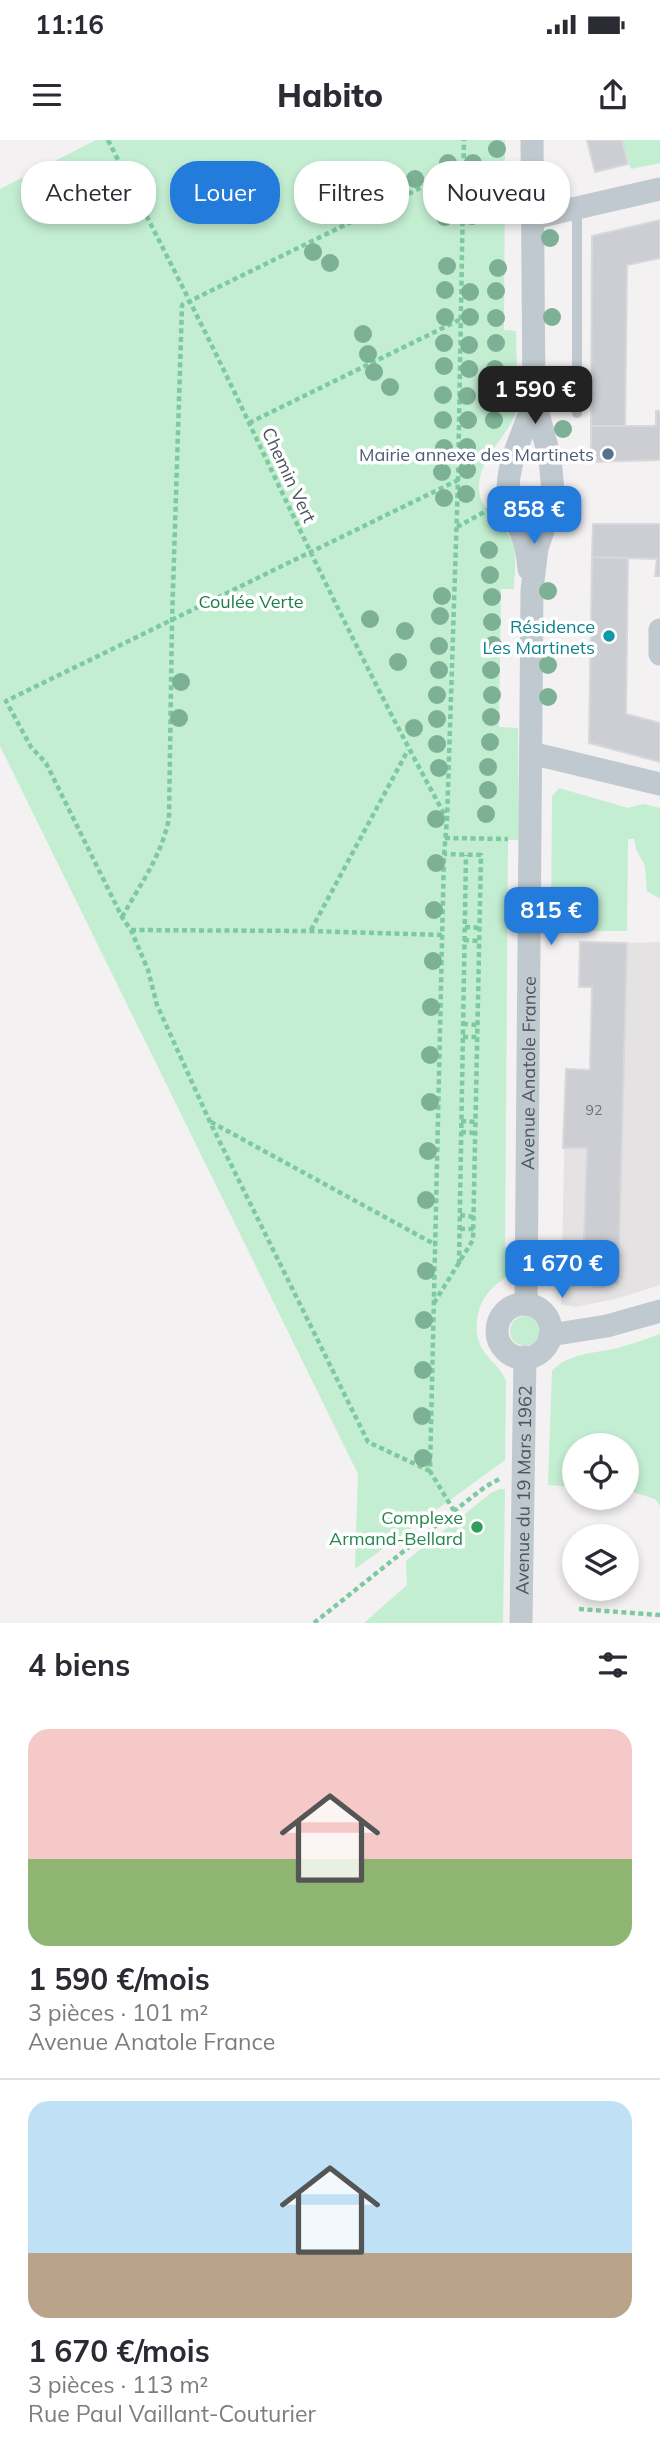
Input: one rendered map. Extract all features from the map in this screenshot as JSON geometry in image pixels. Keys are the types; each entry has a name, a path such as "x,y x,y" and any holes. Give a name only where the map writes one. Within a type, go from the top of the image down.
{"street":[{"name":"Avenue Anatole France","path":"532,140 532,161"},
{"path":"570,210 660,189"},
{"name":"Avenue Anatole France","path":"526,1304 532,590 537,548 553,491 550,459 534,398 533,224"},
{"name":"Avenue Anatole France","path":"532,590 526,548 513,517 509,494 513,454 534,398"},
{"path":"513,454 533,448 550,459"},
{"path":"513,517 532,524 548,515"},
{"path":"660,630 660,654"},
{"path":"531,753 660,784"},
{"path":"526,1304 537,1308 546,1316 550,1323 550,1335 543,1350 533,1356 512,1354 500,1342 499,1322 513,1306 526,1304"},
{"path":"550,1335 607,1326 660,1311"},
{"name":"Avenue du 19 Mars 1962","path":"521,1623 525,1357"}],"lane":[{"path":"577,208 578,413"}],"path":[{"name":"Chemin Vert","path":"108,140 249,423 310,553 408,749 447,820"},
{"path":"463,161 464,140"},
{"path":"121,917 154,861 165,836 169,818 182,305 423,187"},
{"path":"454,1511 430,1471 444,854 458,480 462,224"},
{"path":"249,423 461,319"},
{"path":"430,1471 368,1442 210,1122 157,1005 148,970 131,930 121,917 46,763 31,747 6,701 458,480"},
{"path":"311,931 408,749"},
{"path":"445,838 530,840"},
{"path":"432,1304 473,1240 474,1229 481,855 444,854"},
{"path":"459,1265 466,855"},
{"path":"465,927 479,928"},
{"path":"131,930 442,935"},
{"path":"464,940 479,941"},
{"path":"463,1024 478,1025"},
{"path":"463,1037 477,1037"},
{"path":"461,1121 475,1122"},
{"path":"210,1122 436,1245"},
{"path":"461,1132 475,1133"},
{"path":"460,1215 474,1217"},
{"path":"460,1229 474,1229"},
{"path":"314,1623 494,1481 522,1474"},
{"path":"579,1609 660,1615"}],"shaded area":[{"path":"660,942 660,1285 619,1298 575,1307 561,1304 566,1069 624,1072 627,943"}],"green space":[{"name":"Coulée Verte","path":"96,140 505,140 505,161 423,161 423,224 505,224 504,330 516,331 516,411 487,459 479,488 482,502 512,541 515,558 514,589 501,589 499,727 518,728 519,840 508,840 505,1247 514,1248 513,1271 488,1293 477,1321 480,1344 506,1381 505,1460 355,1569 358,1474 0,746 0,189 21,178 21,224 156,224 156,161 55,161"},
{"path":"622,140 660,140 660,163 631,169"},
{"path":"559,788 628,808 643,804 660,808 660,899 647,891 645,866 634,839 628,839 627,931 551,931 552,796"},
{"path":"525,1316 536,1320 540,1331 536,1342 525,1346 514,1342 510,1331 514,1320"},
{"path":"660,1334 660,1506 655,1499 639,1494 639,1433 562,1433 562,1486 548,1485 552,1371 574,1357 618,1348"},
{"name":"Complexe Armand-Bellard","path":"505,1489 503,1623 364,1623 407,1585 406,1561 491,1493"}],"building":[{"path":"587,140 622,140 628,164 595,172"},
{"path":"660,220 660,258 627,265 625,426 591,426 592,236"},
{"path":"656,411 660,411 660,460 591,462 591,426 656,426"},
{"path":"593,524 660,524 660,576 655,576 657,559 592,557"},
{"name":"Résidence Les Martinets","path":"592,557 628,558 626,714 660,723 660,762 589,743"},
{"path":"580,942 627,943 618,1284 604,1283 604,1287 594,1287 594,1283 573,1282 573,1241 584,1241 587,1148 563,1148 566,1069 590,1070 592,987 579,987"}],"place":[{"name":"Mairie annexe des Martinets","path":"608,454"},
{"name":"Résidence Les Martinets","path":"609,636"},
{"name":"Complexe Armand-Bellard","path":"477,1527"}]}
